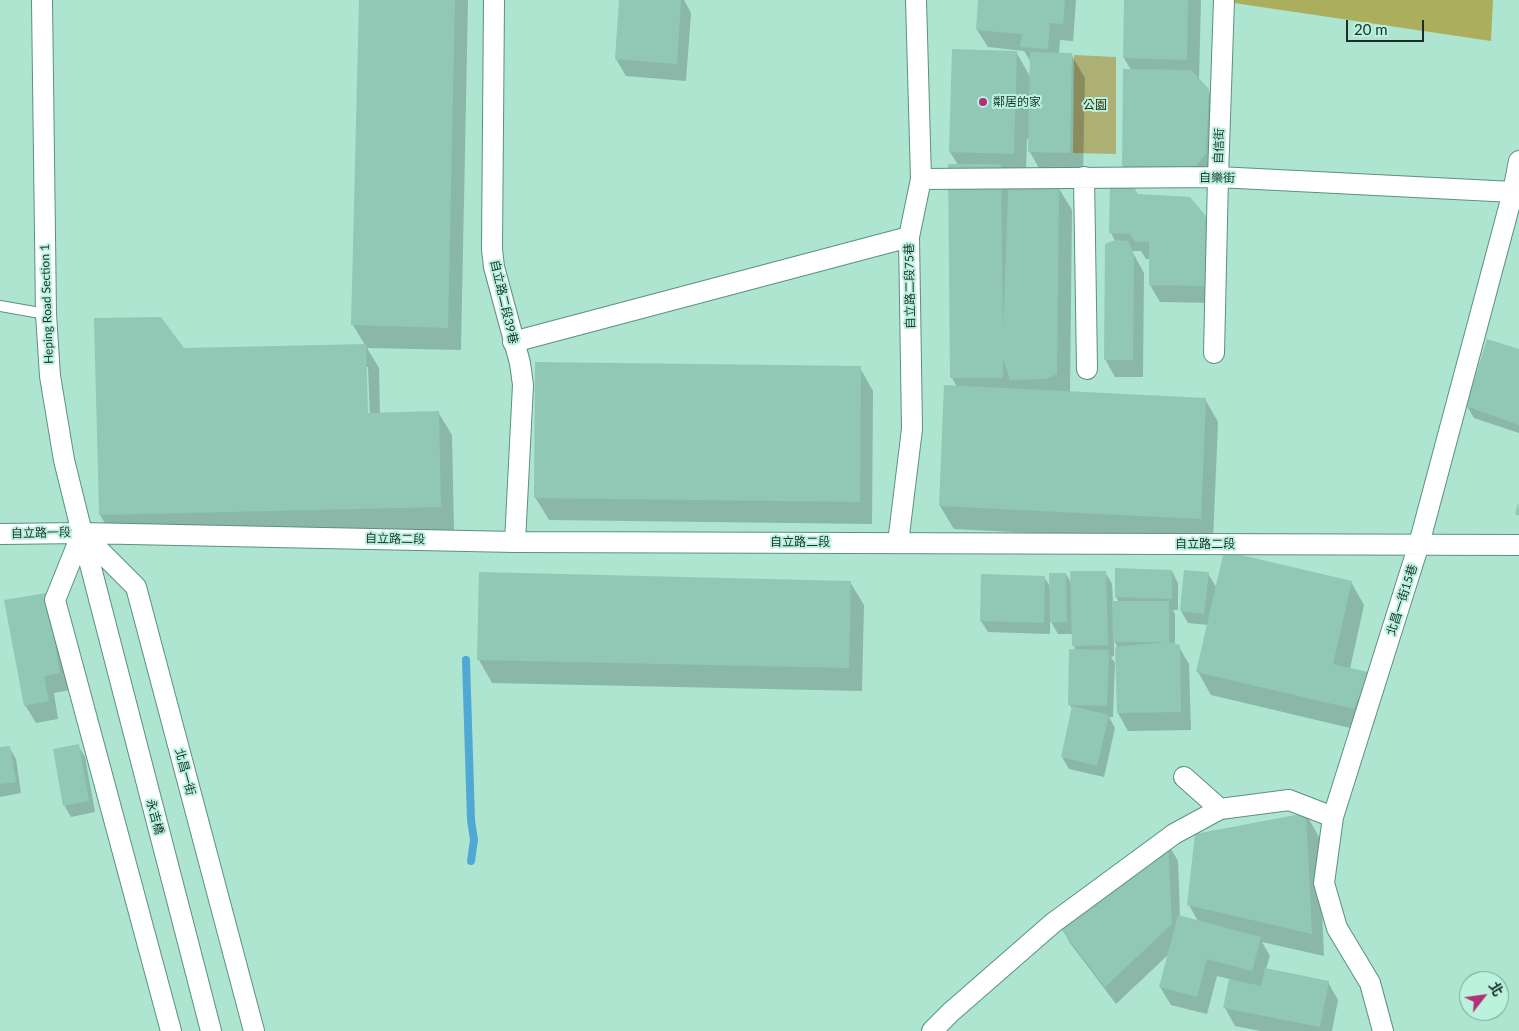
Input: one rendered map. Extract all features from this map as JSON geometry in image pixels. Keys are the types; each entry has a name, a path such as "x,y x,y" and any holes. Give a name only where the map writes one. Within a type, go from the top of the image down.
{"street":[{"name":"Heping Road Section 1","path":"42,0 46,314 52,385 64,460 99,602"},
{"name":"自立路二段39巷","path":"494,0 492,249 494,267 520,363 523,385 515,542"},
{"name":"自立路二段75巷","path":"898,543 912,429 909,237 921,179 916,0"},
{"name":"自信街","path":"1214,353 1224,0"},
{"name":"北昌一街15巷","path":"1383,1031 1370,983 1337,928 1324,883 1333,817 1420,544 1513,192 1519,162"},
{"path":"1084,177 1087,369"},
{"name":"自樂街","path":"921,179 1218,177 1513,192"},
{"path":"513,342 909,237"},
{"path":"82,533 54,600 171,1031"},
{"name":"自立路二段","path":"82,533 515,542 1519,545"},
{"name":"自立路一段","path":"0,534 82,533"},
{"name":"北昌一街","path":"82,533 136,587 254,1031"},
{"name":"永吉橋","path":"99,602 211,1031"},
{"path":"1184,777 1220,809"},
{"path":"932,1031 951,1012 1054,923 1174,834 1220,809 1289,800 1333,817"}],"lane":[{"path":"0,306 46,314"}],"green space":[{"path":"1234,0 1493,0 1491,41 1234,3"},
{"name":"公園","path":"1074,55 1116,57 1116,154 1073,153"}],"building":[{"path":"359,0 455,0 448,328 351,325"},
{"path":"619,0 681,0 677,64 615,59"},
{"path":"978,0 1065,0 1063,24 1050,23 1048,49 1020,47 1022,34 976,30"},
{"path":"1124,0 1188,0 1187,60 1123,58"},
{"name":"鄰居的家","path":"952,49 1017,51 1014,154 949,152"},
{"path":"1030,52 1072,53 1070,153 1028,152"},
{"path":"1123,69 1191,70 1209,89 1206,154 1195,167 1122,166"},
{"path":"948,164 1001,164 1003,333 1009,169 1059,186 1057,374 1046,379 1010,380 1003,358 1003,378 950,378"},
{"path":"1110,181 1130,181 1138,194 1190,197 1206,216 1205,286 1149,285 1149,242 1135,242 1130,234 1109,233"},
{"path":"1115,240 1128,241 1134,254 1133,360 1104,360 1105,244"},
{"path":"161,317 184,348 366,344 368,413 439,411 441,507 99,515 94,318"},
{"path":"1487,339 1519,349 1519,425 1466,406"},
{"path":"535,362 861,366 860,502 534,498"},
{"path":"944,385 1206,398 1201,519 939,506"},
{"path":"1518,502 1519,515 1515,515"},
{"path":"1224,551 1352,581 1333,664 1368,672 1361,702 1357,700 1354,709 1196,672"},
{"path":"1115,568 1172,570 1172,599 1115,597"},
{"path":"1184,570 1209,572 1204,614 1180,611"},
{"path":"1070,571 1106,571 1108,645 1072,646"},
{"path":"479,572 851,581 849,668 477,660"},
{"path":"1049,573 1066,573 1067,622 1050,622"},
{"path":"981,574 1045,576 1044,623 980,621"},
{"path":"46,593 60,673 44,676 49,701 24,706 4,600"},
{"path":"1112,601 1169,601 1169,642 1180,645 1181,712 1117,713 1115,647 1166,642 1113,642"},
{"path":"1069,649 1109,650 1107,706 1068,705"},
{"path":"1072,706 1109,715 1097,766 1061,757"},
{"path":"79,744 89,801 63,806 53,749"},
{"path":"10,746 16,782 0,784 0,747"},
{"path":"1306,813 1312,934 1187,905 1195,834"},
{"path":"1168,842 1172,924 1105,987 1058,925"},
{"path":"1178,915 1261,937 1252,971 1207,959 1197,997 1159,987"},
{"path":"1265,968 1329,981 1320,1027 1223,1008 1229,979 1261,986"}],"waterway":[{"path":"466,660 471,820 474,840 471,861"}],"place":[{"name":"鄰居的家","path":"983,102"}]}
